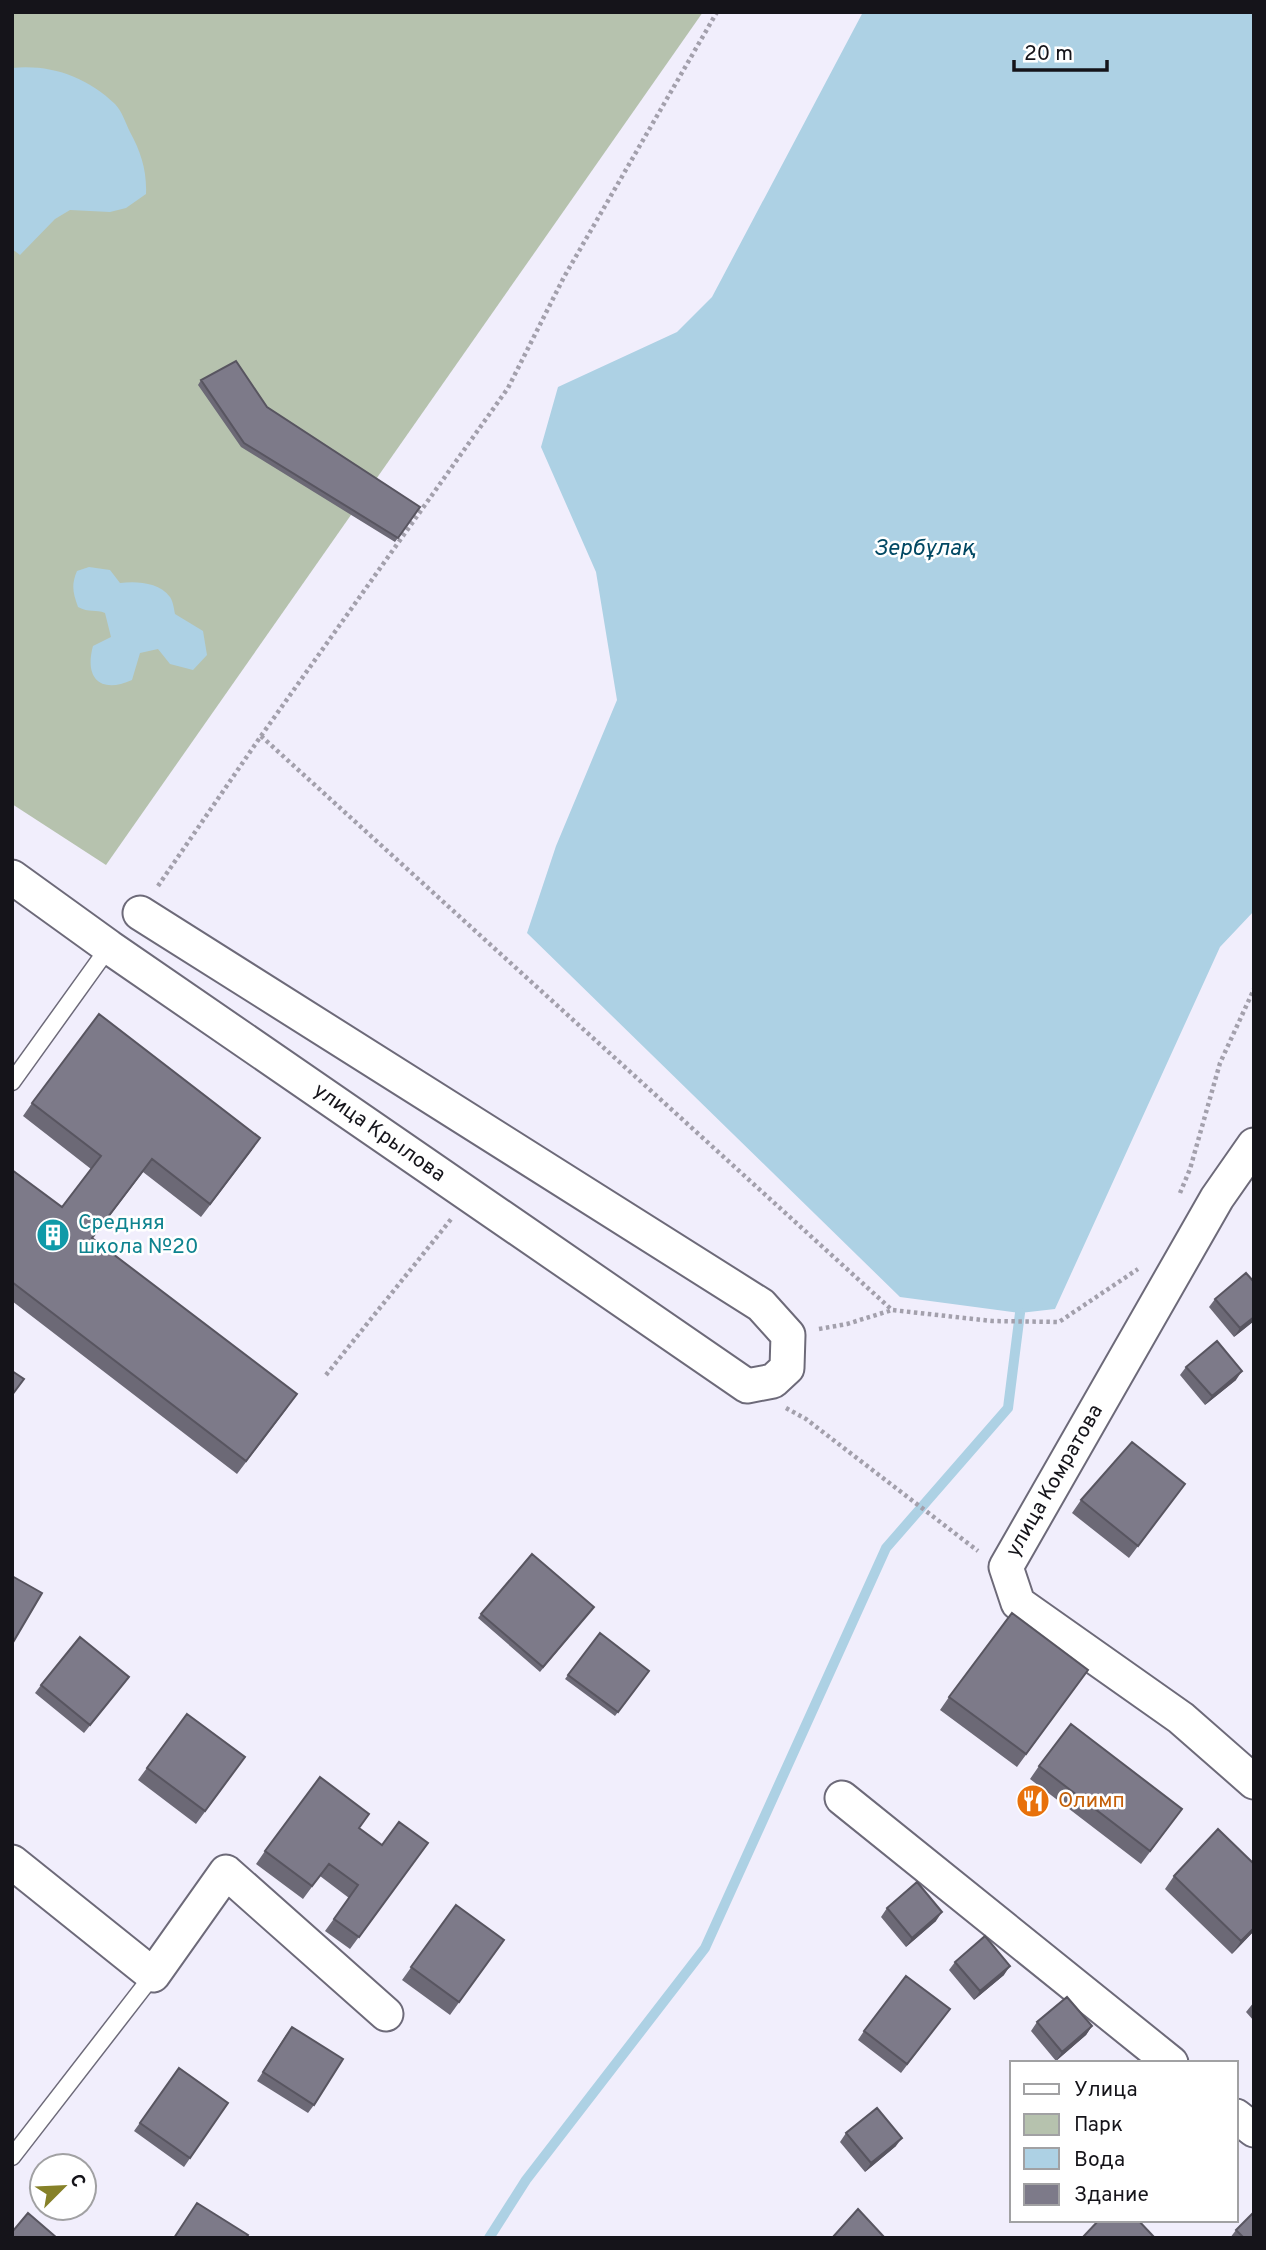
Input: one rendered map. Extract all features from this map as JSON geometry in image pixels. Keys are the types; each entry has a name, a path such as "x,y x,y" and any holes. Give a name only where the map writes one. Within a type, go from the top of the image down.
{"street":[{"name":"улица Крылова","path":"12,877 109,947 747,1386 773,1381 788,1368 788,1335"},
{"path":"140,913 761,1305 788,1335"},
{"name":"улица Комратова","path":"1254,1145 1217,1198 1006,1567 1018,1603 1181,1718 1254,1782"},
{"path":"842,1798 1169,2061"},
{"path":"12,1862 153,1975 226,1872 386,2014"},
{"path":"1238,2118 1254,2130"}],"lane":[{"path":"12,1082 109,947"},
{"path":"12,2157 153,1975"}],"path":[{"path":"140,913 261,736 508,388 564,276 717,12"},
{"path":"261,736 892,1310"},
{"path":"1180,1195 1220,1063 1254,989"},
{"path":"326,1375 470,1195"},
{"path":"788,1335 847,1324 892,1310 992,1321 1059,1322 1142,1267"},
{"path":"788,1409 806,1419 980,1552"}],"green space":[{"path":"12,12 703,12 106,865 12,804"}],"water":[{"name":"Зербұлақ","path":"863,12 1254,12 1254,911 1220,947 1055,1309 1020,1313 900,1297 527,933 556,846 617,700 596,572 541,447 558,387 677,332 712,297"},
{"path":"12,68 41,68 68,74 93,86 115,104 140,154 146,186 146,194 126,208 110,212 70,210 55,219 20,255 12,249"},
{"path":"89,567 110,570 120,583 133,582 160,588 170,597 175,614 203,631 207,655 193,670 170,664 158,649 140,653 132,680 112,685 98,681 93,675 91,658 93,646 111,637 105,613 78,607 73,589 77,571"}],"building":[{"path":"236,361 267,407 420,507 398,538 244,443 201,380"},
{"name":"Средняя школа №20","path":"99,1014 260,1138 210,1204 152,1159 92,1238 297,1394 246,1461 12,1282 12,1170 62,1207 101,1156 32,1103"},
{"path":"1246,1273 1254,1282 1254,1317 1240,1328 1215,1299"},
{"path":"1217,1341 1242,1371 1212,1396 1186,1367"},
{"path":"12,1371 24,1379 12,1395"},
{"path":"1132,1442 1185,1484 1138,1546 1081,1500"},
{"path":"532,1554 594,1607 543,1667 481,1614"},
{"path":"12,1576 42,1593 12,1644"},
{"path":"1012,1613 1088,1670 1026,1754 949,1697"},
{"path":"600,1633 649,1671 618,1712 568,1675"},
{"path":"80,1637 129,1677 90,1725 41,1685"},
{"path":"187,1714 245,1757 205,1811 147,1768"},
{"path":"1071,1724 1182,1809 1150,1851 1039,1766"},
{"path":"320,1777 369,1814 359,1828 382,1845 399,1822 428,1843 359,1937 334,1919 358,1885 329,1864 312,1886 265,1851"},
{"path":"1218,1829 1254,1864 1254,1928 1241,1941 1174,1876"},
{"path":"917,1882 942,1912 912,1938 887,1908"},
{"path":"456,1905 504,1940 459,2002 411,1967"},
{"path":"985,1936 1010,1966 980,1991 955,1962"},
{"path":"906,1976 950,2009 907,2064 864,2031"},
{"path":"1067,1997 1092,2026 1062,2052 1037,2022"},
{"path":"292,2027 343,2059 314,2105 263,2072"},
{"path":"179,2068 228,2103 190,2158 140,2123"},
{"path":"877,2108 902,2138 871,2163 846,2133"},
{"path":"197,2203 248,2235 246,2238 174,2238"},
{"path":"858,2209 885,2238 832,2238"},
{"path":"1254,2212 1254,2238 1244,2238 1236,2230"},
{"path":"28,2213 28,2222 38,2222 57,2238 12,2238 12,2232"},
{"path":"1097,2222 1140,2222 1155,2238 1082,2238"}],"waterway":[{"path":"489,2238 526,2180 705,1948 886,1548 1008,1408 1020,1313"}],"place":[{"name":"Средняя школа №20","path":"53,1235"},
{"name":"Олимп","path":"1033,1801"}]}
